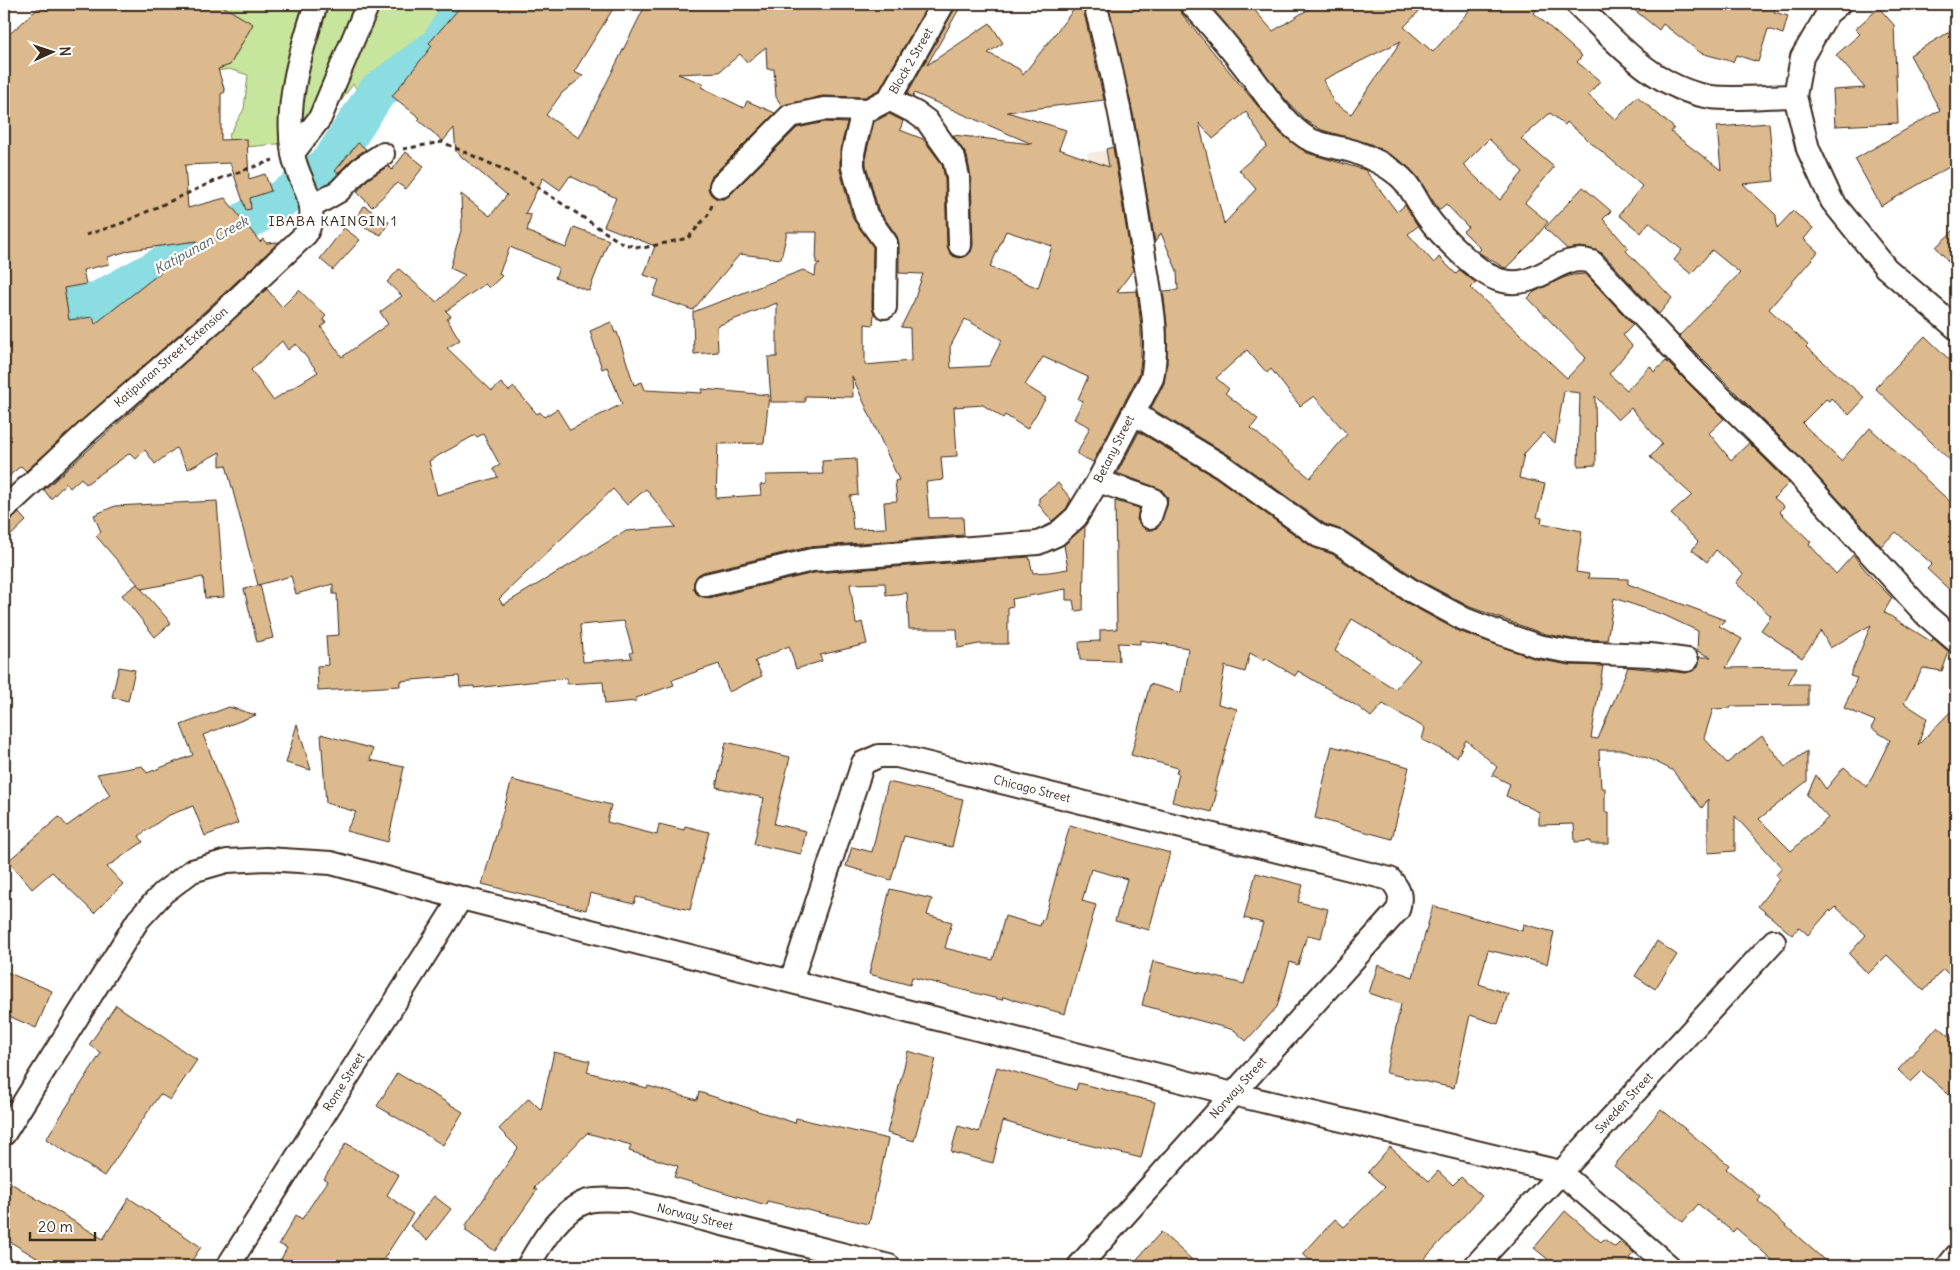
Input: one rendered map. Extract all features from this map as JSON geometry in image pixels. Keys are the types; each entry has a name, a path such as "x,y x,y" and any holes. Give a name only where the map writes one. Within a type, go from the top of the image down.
{"street":[{"path":"316,4 306,33 292,99 294,160 311,199 339,191 360,168 383,154"},
{"path":"294,160 320,118 368,4"},
{"name":"Block 2 Street","path":"721,186 790,116 824,109 863,110 875,108 889,99 943,4"},
{"name":"Betany Street","path":"706,585 812,560 1038,543 1056,535 1076,517 1098,481 1152,378 1156,362 1151,298 1123,126 1095,4"},
{"path":"1191,4 1222,37 1289,124 1309,139 1356,152 1400,176 1428,218 1462,256 1498,280 1519,283 1533,280 1568,261 1581,259 1592,262 1696,373 1788,464 1927,616 1956,641"},
{"path":"1577,4 1629,54 1668,84 1710,97 1795,96"},
{"path":"1839,4 1828,13 1802,57 1795,96 1808,149 1832,201 1886,268 1956,328"},
{"path":"889,99 927,121 954,159 958,177 960,245"},
{"path":"863,110 853,153 853,167 866,216 886,243 885,306"},
{"name":"Katipunan Street Extension","path":"4,509 301,241 311,226 311,199"},
{"path":"1133,413 1222,466 1319,536 1338,542 1412,591 1464,619 1546,647 1571,652 1650,655 1687,660"},
{"path":"1098,481 1152,498 1155,502 1150,517"},
{"name":"Chicago Street","path":"791,981 863,763 879,756 897,756 1390,879 1399,891 1401,899 1398,910"},
{"path":"4,1134 138,920 163,893 192,871 227,861 256,860 331,863 460,898 1233,1094 1560,1172 1669,1266"},
{"name":"Rome Street","path":"228,1266 460,898"},
{"name":"Norway Street","path":"1079,1266 1398,910"},
{"name":"Sweden Street","path":"1476,1266 1560,1172 1774,941"},
{"name":"Norway Street","path":"528,1266 544,1238 563,1217 588,1201 627,1200 889,1266"},
{"path":"1948,1266 1956,1256"}],"path":[{"path":"383,154 418,144 442,142 525,179 623,244 643,248 688,238 708,214 721,186"},
{"path":"86,235 120,224 219,179 294,160"}],"shaded area":[{"path":"1119,149 1125,182 1095,192 1087,153"}],"green space":[{"path":"167,4 305,4 286,143 238,148 228,137 244,109 248,75 229,69 191,76 170,57"},
{"path":"324,4 438,4 436,38 362,96 353,84 306,151 299,108"}],"building":[{"path":"43,4 219,4 253,24 230,65 218,69 225,92 221,94 221,140 247,139 249,179 265,174 271,191 250,198 251,209 246,210 230,163 185,165 188,208 225,198 260,242 263,239 266,243 279,242 26,471 21,466 4,480 4,39","holes":["197,241 163,270 165,269 95,324 93,317 69,320 64,288 86,284 83,270 109,264 108,257 131,250"]},
{"path":"463,4 616,4 574,72 583,76 562,93 546,115 579,138 646,4 928,4 880,89 865,97 822,96 782,106 776,97 774,69 767,69 766,47 747,62 740,54 719,72 678,74 704,84 701,87 744,108 747,101 775,113 711,177 708,189 711,195 717,199 724,199 730,195 797,128 825,122 847,123 840,150 840,170 853,219 873,247 872,307 874,314 873,325 865,324 865,365 911,361 910,328 901,327 914,301 923,274 899,273 899,243 897,236 878,209 866,165 866,154 874,122 889,114 903,121 900,130 923,139 942,164 945,179 947,246 953,256 960,258 966,256 971,252 973,245 971,177 967,156 953,135 1032,144 914,93 913,97 907,94 956,4 962,4 927,65 990,23 1003,43 988,53 1019,69 1023,75 1078,4 1082,4 1104,100 1007,112 1066,130 1059,149 1109,167 1106,149 1113,147 1133,270 1117,292 1137,291 1141,327 1141,360 1139,374 1093,462 1077,454 1090,427 1074,419 1083,401 1078,399 1088,377 1043,357 1025,385 1046,398 1027,429 1005,415 1003,418 983,405 954,407 957,456 941,457 943,480 926,482 929,518 963,517 964,535 809,547 703,572 697,576 693,588 697,594 709,598 814,573 1029,557 1033,573 1068,569 1064,545 1085,526 1083,610 1075,611 1073,600 1066,600 1066,589 1012,599 1013,606 1008,607 1008,644 979,644 958,648 957,629 909,629 907,593 886,595 885,583 850,584 856,624 862,622 867,644 820,655 822,661 796,669 789,646 755,661 762,676 729,692 719,664 672,680 674,685 636,698 636,701 605,704 603,682 567,684 567,678 474,688 474,686 460,687 459,676 400,681 400,686 318,691 317,666 328,665 326,636 339,635 337,594 333,594 333,584 296,594 291,576 258,585 226,465 220,466 220,452 188,469 176,448 155,464 145,450 136,459 130,453 86,484 81,478 70,488 66,483 51,499 44,490 267,289 282,307 299,290 326,316 323,319 326,323 321,327 342,357 388,324 380,312 402,296 387,282 399,269 437,302 465,275 450,268 462,227 461,194 490,216 507,195 456,152 454,128 443,141 418,120 420,118 392,96 432,46 429,43","holes":["570,176 616,198 604,226 655,246 644,275 659,280 653,296 693,310 740,254 781,259 787,232 817,232 816,263 820,264 816,266 815,276 803,270 693,312 694,354 718,352 717,326 777,303 777,357 768,357 771,402 805,402 805,396 853,397 852,376 899,480 895,481 897,501 884,502 886,528 853,529 850,496 858,495 856,459 822,461 823,474 766,475 766,484 760,485 761,495 716,498 718,444 764,443 769,395 702,389 702,393 645,390 642,382 634,385 617,332 615,333 611,322 590,331 602,369 607,367 622,404 570,430 557,409 544,417 540,412 537,414 514,387 509,391 501,383 492,391 447,348 460,340 447,319 451,316 446,311 485,284 489,288 502,276 499,273 510,247 559,268 555,278 589,291 609,240 574,227 566,248 527,231 531,215 525,214 543,178 560,190","1006,231 1052,246 1038,288 990,267","965,319 1002,340 989,366 951,368 950,347","282,341 288,350 296,344 318,372 273,400 251,370","483,434 500,465 493,469 498,477 437,495 429,461 475,435 477,437","613,489 627,505 646,489 676,527 626,531 503,605 499,599","624,621 633,652 630,653 632,658 583,662 580,625"]},
{"path":"1108,4 1178,4 1181,13 1281,134 1307,153 1365,170 1397,212 1405,205 1418,226 1408,234 1434,263 1439,257 1456,274 1460,270 1476,283 1471,288 1567,378 1586,358 1528,298 1534,292 1563,278 1586,274 1633,325 1623,335 1632,346 1609,374 1627,390 1650,366 1654,372 1666,361 1724,419 1709,433 1731,460 1749,443 1789,483 1774,498 1784,506 1780,512 1811,542 1809,544 1836,574 1853,555 1892,598 1884,612 1932,642 1933,638 1949,652 1942,671 1923,668 1904,703 1927,718 1918,745 1956,706 1956,981 1943,969 1924,991 1887,955 1868,974 1849,954 1866,935 1836,907 1831,912 1830,910 1808,935 1799,927 1792,935 1758,906 1779,879 1776,875 1782,868 1735,816 1735,851 1708,853 1708,799 1702,808 1672,770 1650,759 1625,750 1599,750 1601,788 1605,788 1605,812 1609,812 1609,844 1591,844 1591,841 1575,842 1574,824 1539,825 1539,812 1506,796 1510,784 1492,775 1497,767 1466,740 1457,757 1422,740 1425,728 1383,704 1371,717 1357,706 1298,671 1295,676 1265,658 1264,661 1250,653 1245,672 1225,666 1218,704 1237,709 1214,791 1217,791 1212,812 1172,802 1179,774 1176,773 1178,768 1131,755 1150,684 1181,693 1188,648 1140,640 1140,644 1118,643 1119,661 1080,660 1079,642 1100,641 1100,630 1117,629 1115,501 1139,508 1137,520 1146,530 1153,530 1159,526 1167,506 1168,498 1161,489 1117,473 1139,432 1215,477 1312,547 1332,554 1405,602 1458,631 1536,659 1569,665 1603,666 1591,738 1598,739 1628,667 1686,673 1697,668 1699,657 1711,657 1697,651 1698,631 1664,615 1614,598 1607,640 1572,639 1541,633 1470,607 1419,580 1345,531 1325,524 1229,455 1151,408 1164,384 1167,363 1167,325 1163,291 1178,290 1177,271 1161,233 1155,242 1134,118","holes":["1246,112 1267,146 1239,170 1256,189 1224,224 1199,123 1213,139","1247,350 1267,373 1271,369 1300,406 1314,396 1347,434 1310,478 1251,428 1258,419 1225,393 1229,389 1216,378","1564,391 1580,393 1578,466 1596,465 1595,396 1618,420 1631,408 1662,444 1650,457 1692,495 1671,514 1698,542 1692,550 1707,562 1716,550 1743,574 1736,583 1771,616 1761,630 1802,658 1821,631 1830,648 1871,625 1850,676 1857,678 1844,708 1875,721 1871,728 1890,740 1867,787 1844,767 1826,789 1816,775 1807,795 1828,818 1791,851 1759,819 1807,781 1807,751 1785,767 1762,736 1727,763 1704,738 1713,709 1731,708 1731,706 1808,705 1808,684 1788,684 1797,667 1726,668 1742,639 1719,626 1725,620 1628,584 1628,579 1588,578 1589,574 1576,572 1582,531 1541,523 1542,518 1537,517 1545,484 1519,478 1524,454 1543,433 1555,443","1352,619 1420,660 1395,689 1335,651"]},
{"path":"1209,4 1249,4 1273,31 1317,4 1426,4 1404,27 1433,52 1475,4 1542,4 1534,13 1582,56 1577,62 1600,81 1588,95 1616,120 1637,96 1674,128 1671,132 1721,170 1717,127 1769,123 1774,181 1743,184 1776,215 1777,228 1793,211 1813,228 1804,239 1818,252 1769,309 1808,345 1806,347 1865,398 1849,415 1831,398 1829,401 1826,399 1802,423 1841,461 1870,428 1956,507 1956,596 1927,569 1932,564 1896,532 1881,546 1797,454 1679,336 1740,273 1712,250 1691,274 1674,260 1682,250 1649,222 1641,233 1619,215 1642,186 1567,122 1565,125 1550,113 1521,139 1554,167 1525,203 1548,222 1533,241 1506,268 1478,252 1481,249 1463,231 1468,227 1446,204 1439,210 1417,176 1401,161 1371,144 1322,130 1306,121 1285,99","holes":["1401,41 1351,114 1334,103 1323,80","1489,139 1523,172 1500,200 1463,165"]},
{"path":"1627,4 1762,4 1775,8 1774,12 1788,16 1783,34 1768,29 1758,62 1736,55 1733,62 1701,53 1663,24 1659,30"},
{"path":"1879,8 1894,25 1898,123 1835,126 1833,90 1865,88 1836,55 1860,34 1855,29"},
{"path":"1956,28 1956,163 1881,206 1855,159 1940,110 1910,55"},
{"path":"358,143 366,149 338,173 335,171"},
{"path":"406,152 424,166 406,189 397,183 372,207 357,192 368,179 388,166 392,170"},
{"path":"1583,187 1611,211 1603,219 1628,248 1626,251 1672,298 1659,314 1602,253 1581,247 1567,249 1545,228"},
{"path":"364,206 389,222 381,235 354,222"},
{"path":"344,228 360,240 333,270 320,259"},
{"path":"1956,228 1956,270 1936,247"},
{"path":"1925,336 1956,366 1956,466 1875,388"},
{"path":"1058,483 1071,499 1066,509 1052,521 1039,505 1039,498"},
{"path":"217,501 224,597 205,598 203,577 142,589 96,536 101,532 94,515 115,506"},
{"path":"19,513 26,521 4,542 4,522 13,519"},
{"path":"137,584 171,623 155,637 122,595"},
{"path":"260,585 273,638 257,642 244,589"},
{"path":"119,667 135,670 128,701 112,697"},
{"path":"229,707 256,715 203,735 238,823 205,836 193,806 167,816 139,836 143,842 107,867 123,884 94,913 52,872 32,889 8,861 59,817 67,826 110,795 97,774 142,766 147,773 193,755 181,725"},
{"path":"297,724 311,770 286,763"},
{"path":"321,734 373,749 370,760 404,767 388,842 346,831 356,812 326,803"},
{"path":"726,742 790,757 774,824 806,831 801,854 754,844 764,798 716,787"},
{"path":"1332,746 1409,767 1392,839 1315,818"},
{"path":"512,780 611,805 607,822 657,835 659,824 684,830 685,826 709,832 690,910 636,897 634,904 590,893 586,910 482,884"},
{"path":"888,782 963,799 952,847 904,836 891,880 846,866 852,847 872,852"},
{"path":"1070,825 1170,853 1149,930 1115,921 1127,879 1091,869 1082,901 1096,905 1065,1014 1003,997 1002,1000 912,977 910,985 869,974 890,889 932,899 927,915 952,922 945,948 993,960 1005,916 1040,926 1042,919 1044,920"},
{"path":"1256,873 1303,885 1298,902 1328,909 1321,938 1307,935 1298,965 1290,962 1277,1007 1246,1041 1234,1030 1142,1005 1153,961 1244,984 1263,923 1244,918"},
{"path":"1433,906 1522,931 1523,924 1554,932 1547,964 1488,950 1479,984 1508,994 1498,1024 1470,1015 1454,1088 1386,1073 1401,1004 1369,993 1378,965 1413,977"},
{"path":"1657,941 1677,955 1655,989 1635,976"},
{"path":"4,971 52,991 36,1028 4,1014"},
{"path":"116,1005 197,1060 170,1100 160,1094 104,1176 46,1139 101,1053 89,1045"},
{"path":"1938,1026 1956,1042 1956,1101 1922,1071 1911,1082 1898,1070"},
{"path":"908,1051 936,1059 914,1141 887,1133"},
{"path":"554,1052 590,1061 587,1072 647,1088 648,1086 697,1100 699,1092 795,1123 796,1118 888,1139 869,1224 767,1201 766,1205 674,1177 678,1166 629,1151 631,1145 587,1133 534,1188 537,1190 495,1251 466,1231 466,1225 518,1148 499,1129 529,1098 541,1110"},
{"path":"997,1067 1076,1090 1078,1083 1155,1102 1141,1158 1064,1139 1003,1121 993,1163 951,1152 958,1126 979,1132"},
{"path":"397,1073 463,1112 443,1145 377,1106"},
{"path":"1661,1109 1729,1165 1726,1169 1761,1197 1758,1201 1831,1266 1779,1266 1736,1228 1733,1232 1698,1204 1683,1222 1614,1166"},
{"path":"346,1143 399,1175 387,1195 413,1214 379,1266 277,1266 287,1248 279,1244 296,1215 302,1219 327,1181 324,1179"},
{"path":"1390,1147 1429,1181 1438,1171 1453,1185 1461,1177 1482,1196 1418,1266 1316,1266 1303,1254 1335,1219 1344,1227 1385,1187 1368,1172"},
{"path":"4,1179 103,1239 129,1198 201,1247 188,1266 50,1266 4,1238"},
{"path":"434,1196 451,1209 427,1240 410,1226"},
{"path":"1565,1211 1601,1242 1604,1239 1615,1247 1620,1242 1634,1253 1629,1258 1639,1266 1556,1266 1534,1248"},
{"path":"1161,1232 1199,1266 1131,1266"}],"waterway":[{"name":"Katipunan Creek","path":"4,321 8,318 98,301 260,213 311,180 333,159 376,93 440,45 465,4"}],"district":[{"name":"IBABA KAINGIN 1","path":"333,221"}]}
